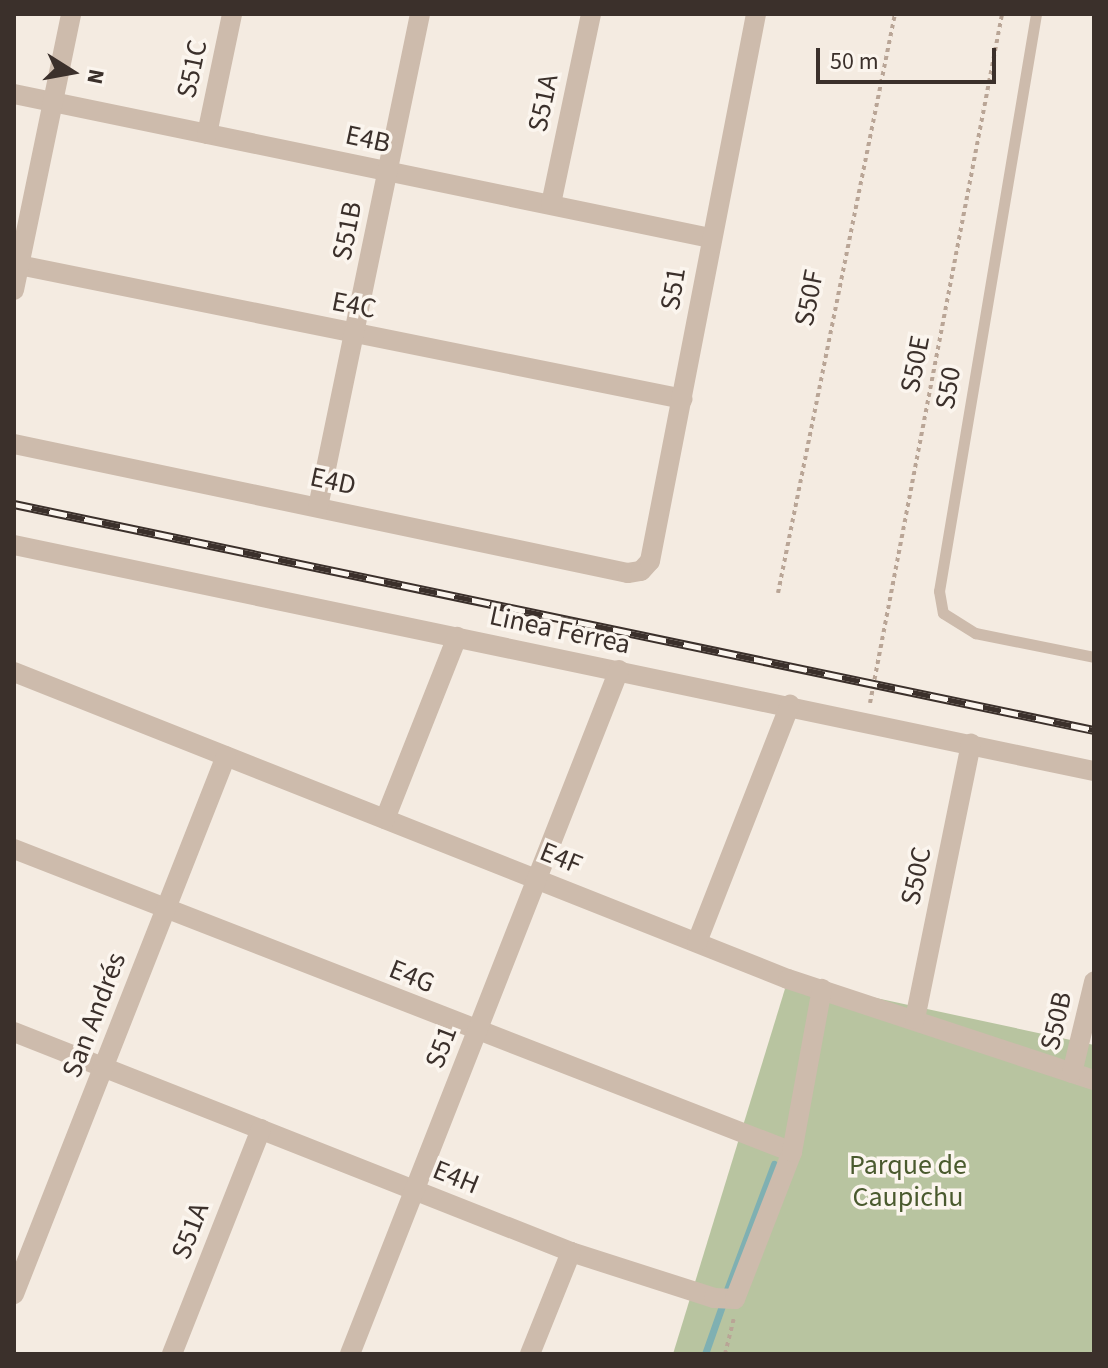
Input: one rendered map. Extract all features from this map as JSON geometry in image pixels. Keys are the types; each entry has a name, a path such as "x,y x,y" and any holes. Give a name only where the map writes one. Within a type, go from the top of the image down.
{"street":[{"path":"14,290 71,14"},
{"name":"S51C","path":"207,134 232,14"},
{"name":"S51B","path":"318,507 420,14"},
{"name":"S51A","path":"551,204 591,14"},
{"name":"S51","path":"641,571 650,561 683,399 710,238 756,14"},
{"name":"E4B","path":"14,94 710,238"},
{"name":"E4C","path":"17,264 683,399"},
{"name":"E4D","path":"14,444 628,573 641,571"},
{"name":"Linea Ferrea","path":"14,545 1094,771"},
{"path":"385,819 457,637"},
{"name":"S51","path":"350,1354 619,670"},
{"name":"E4F","path":"14,672 697,942 822,989 1094,1080"},
{"path":"697,942 790,705"},
{"name":"S50C","path":"915,1019 971,744"},
{"name":"San Andrés","path":"14,1294 226,756"},
{"name":"E4G","path":"14,849 477,1032 792,1152"},
{"name":"S50B","path":"1072,1073 1094,982"},
{"path":"739,1297 792,1152 822,989"},
{"name":"E4H","path":"14,1032 571,1252 714,1298 739,1297"},
{"name":"S51A","path":"172,1354 261,1129"},
{"path":"530,1354 571,1252"}],"lane":[{"name":"S50","path":"1036,14 939,591 943,613 975,633 1094,657"}],"path":[{"name":"S50F","path":"778,593 895,14"},
{"name":"S50E","path":"867,722 1002,14"},
{"path":"725,1354 739,1297"}],"green space":[{"name":"Parque de Caupichu","path":"788,979 1094,1045 1094,1354 673,1354"}],"waterway":[{"path":"725,1295 774,1164"},
{"path":"705,1354 723,1303"}],"railway":[{"path":"14,504 1094,730"}]}
